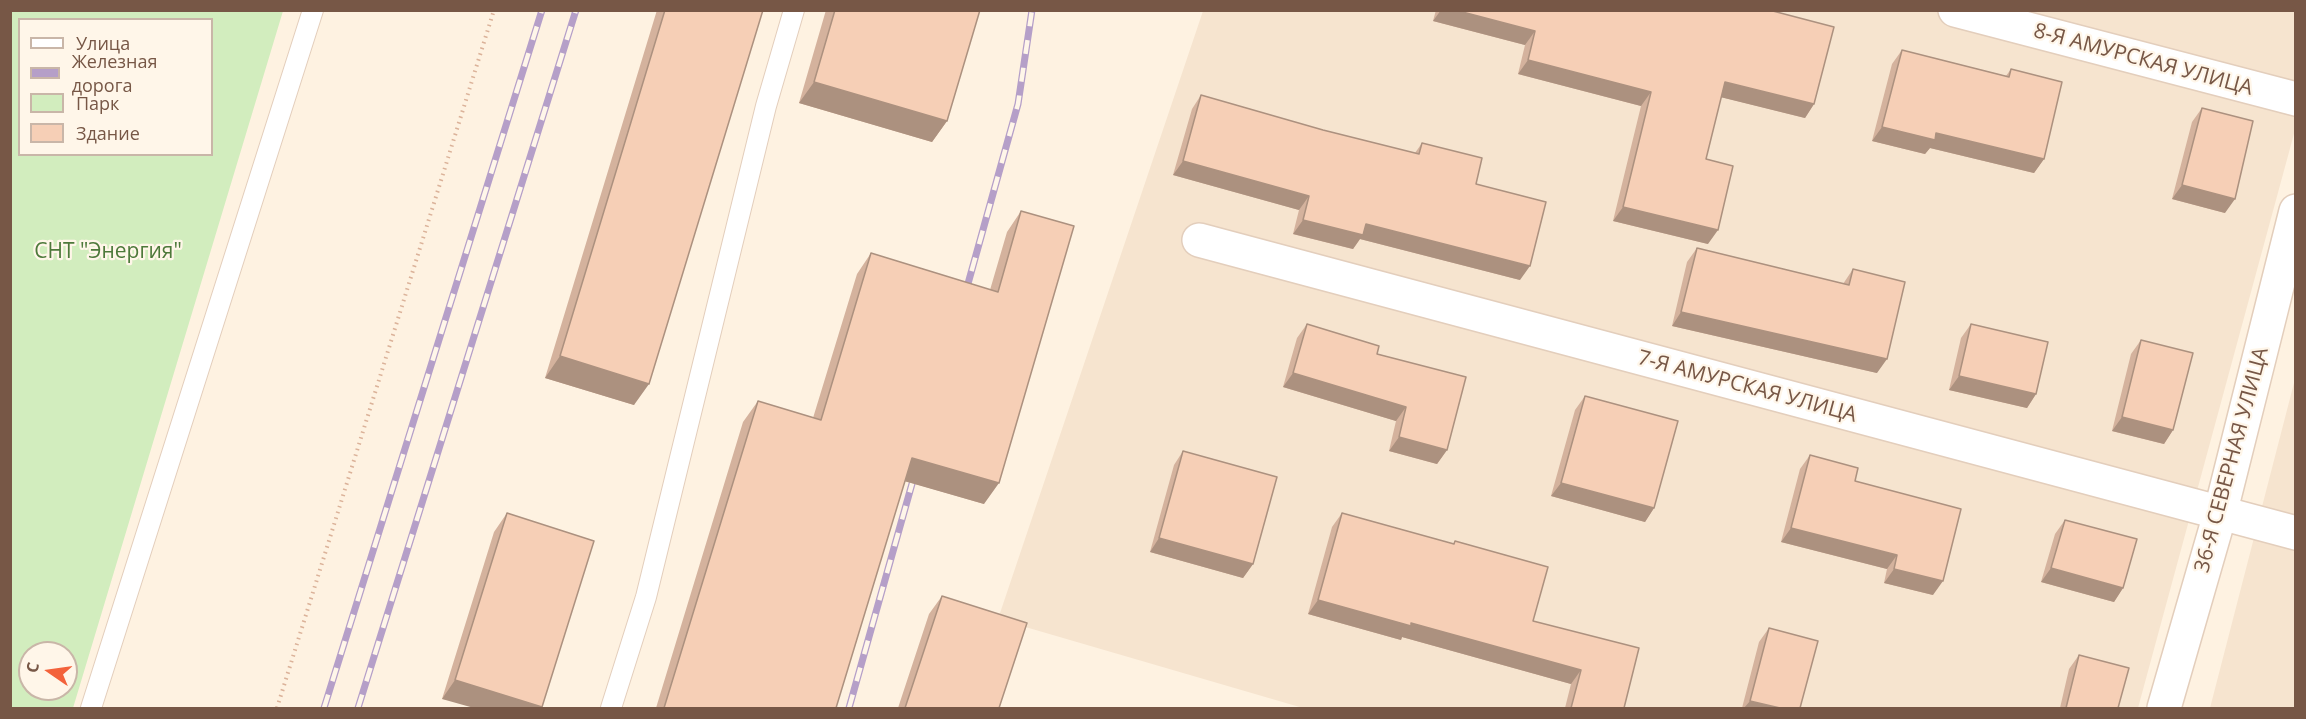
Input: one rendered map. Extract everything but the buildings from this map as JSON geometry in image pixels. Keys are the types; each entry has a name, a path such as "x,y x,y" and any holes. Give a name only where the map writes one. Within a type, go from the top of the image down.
{"street":[{"name":"8-Я АМУРСКАЯ УЛИЦА","path":"1955,10 2295,99"},
{"name":"36-Я СЕВЕРНАЯ УЛИЦА","path":"2164,708 2220,514 2295,211"},
{"name":"7-Я АМУРСКАЯ УЛИЦА","path":"1198,240 2295,533"}],"lane":[{"path":"91,708 313,10"},
{"path":"611,708 646,597 766,106 794,10"}],"path":[{"path":"277,708 494,10"}],"shaded area":[{"path":"1203,11 2295,11 2295,130 2138,708 1303,708 998,619"},
{"path":"2295,379 2295,708 2210,708"}],"green space":[{"name":"СНТ \"Энергия\"","path":"10,11 283,11 78,691 78,641 18,641 18,701 75,701 73,708 11,708"}],"railway":[{"path":"324,708 542,10"},
{"path":"358,708 576,10"},
{"path":"964,298 1018,104 1032,10"},
{"path":"849,708 917,466"}]}
